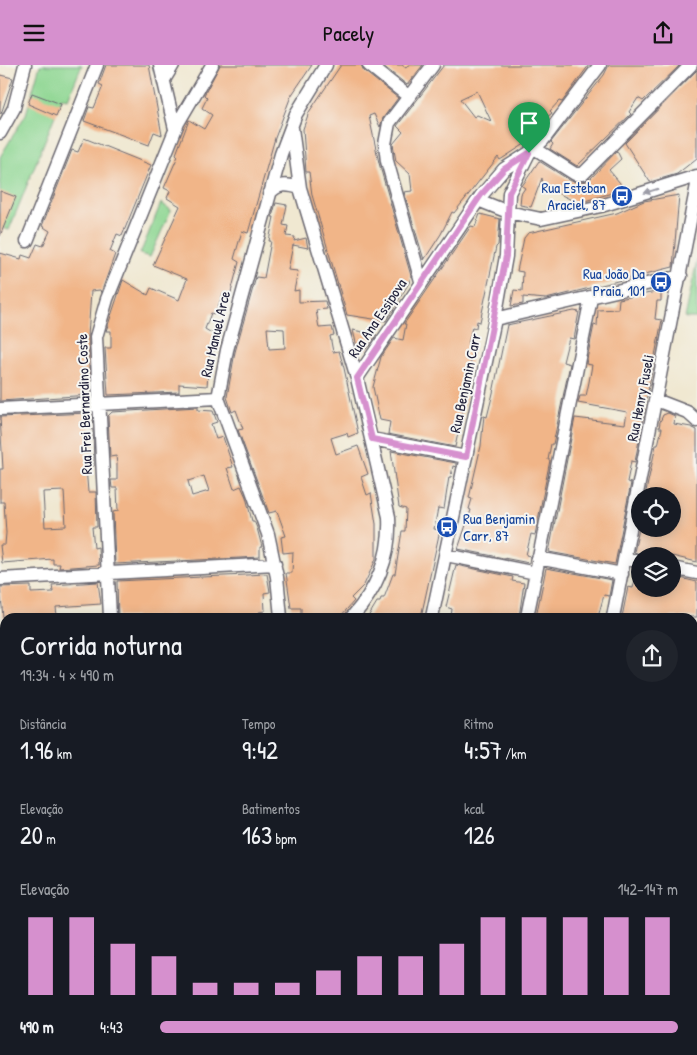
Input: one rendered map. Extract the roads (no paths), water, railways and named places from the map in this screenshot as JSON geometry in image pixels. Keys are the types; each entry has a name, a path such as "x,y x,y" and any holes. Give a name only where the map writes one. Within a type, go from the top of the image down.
{"street":[{"path":"0,133 14,108 26,65"},
{"path":"27,241 97,65"},
{"path":"160,65 175,129"},
{"path":"164,80 173,65"},
{"name":"Rua Frei Bernardino Coste","path":"110,613 96,337 99,322 175,129 212,65"},
{"name":"Rua Manuel Arce","path":"281,613 275,564 265,526 218,398 227,350 269,194 292,126 309,89 326,65"},
{"path":"369,65 408,96"},
{"path":"421,281 387,161 385,144 389,123 433,65"},
{"path":"600,65 531,151 575,174 583,174 691,65"},
{"path":"292,126 300,188 357,378"},
{"name":"Rua Ana Essipova","path":"355,613 377,582 390,537 385,498 357,378 421,281 478,200 504,169 531,151"},
{"name":"Rua Benjamin Carr","path":"433,613 495,319 506,256 509,193 531,151"},
{"path":"478,200 508,212 541,219 566,215 636,196 697,176"},
{"path":"269,194 278,186 285,184 300,188"},
{"name":"Rua Henry Fuseli","path":"614,613 681,276 693,198 697,185"},
{"path":"495,319 681,276"},
{"path":"528,613 591,298"},
{"path":"0,409 218,398"},
{"path":"656,400 687,412 697,421"},
{"path":"372,439 466,457"},
{"path":"446,555 536,573"},
{"path":"538,558 622,574"},
{"path":"625,558 631,559"},
{"path":"0,579 275,564"},
{"path":"681,570 697,573"}],"place":[{"name":"Rua Esteban Araciel, 87","path":"622,196"},
{"name":"Rua João Da Praia, 101","path":"661,282"},
{"name":"Rua Benjamin Carr, 87","path":"447,527"}]}
